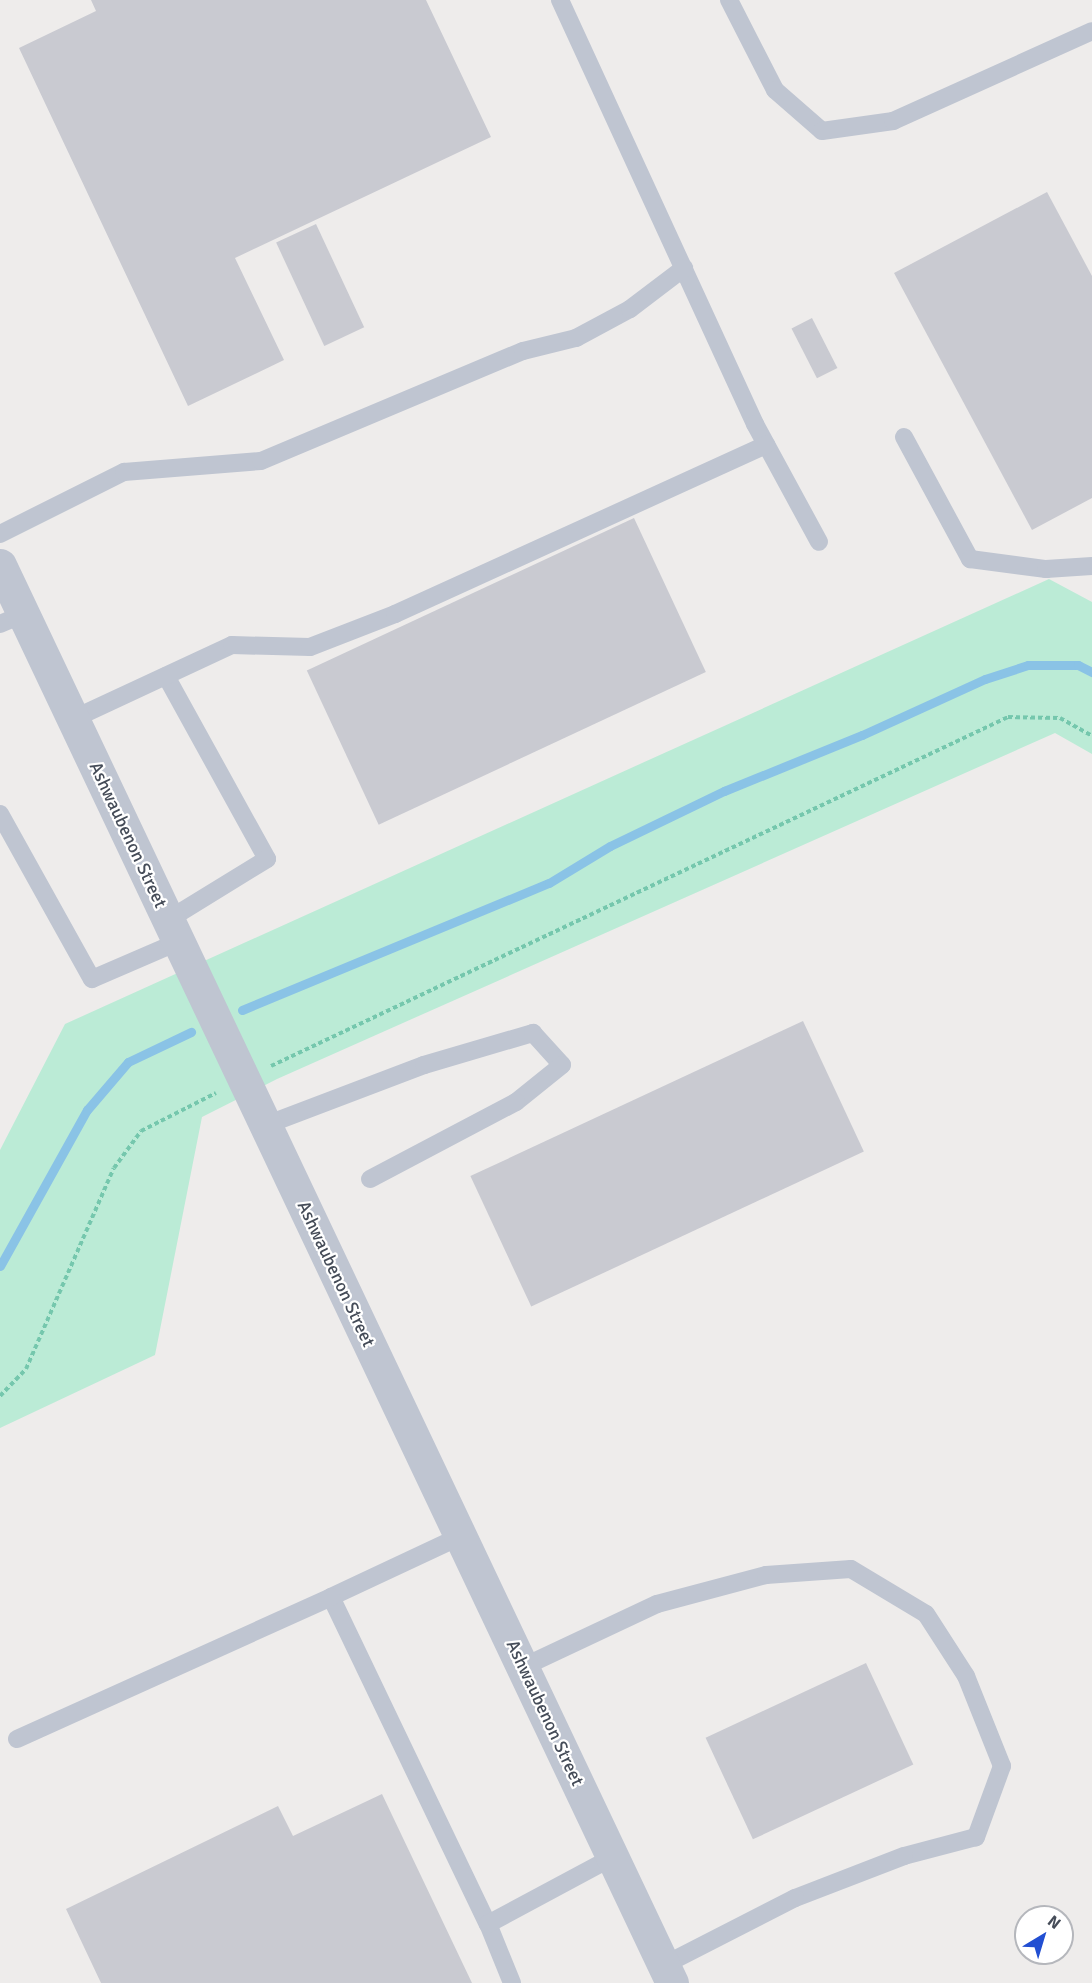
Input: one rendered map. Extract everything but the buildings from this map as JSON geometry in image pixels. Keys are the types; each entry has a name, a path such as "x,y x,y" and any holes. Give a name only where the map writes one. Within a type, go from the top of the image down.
{"street":[{"name":"Ashwaubenon Street","path":"0,565 12,619 73,719 668,1974"}],"lane":[{"path":"560,0 766,445 819,542"},
{"path":"729,0 775,90 822,131 893,121 1092,31"},
{"path":"0,534 124,472 261,461 523,351 576,338 630,309 684,268"},
{"path":"904,437 970,559 1046,569 1092,566"},
{"path":"73,719 232,645 310,646 395,614 766,445"},
{"path":"0,814 92,979 173,931 267,859 166,676"},
{"path":"266,1125 424,1065 533,1033 562,1065 516,1102 370,1179"},
{"path":"17,1739 461,1536"},
{"path":"523,1667 657,1604 766,1575 851,1569 926,1614 966,1676 1002,1766 976,1837 904,1856 795,1898 668,1974"},
{"path":"331,1597 488,1924 512,1983"},
{"path":"488,1924 613,1857"}],"path":[{"path":"0,1396 26,1369 114,1168 141,1131 244,1079 1008,717 1060,718 1092,736"}],"green space":[{"path":"1049,579 1092,602 1092,754 1055,733 277,1079 202,1117 155,1355 0,1428 0,1150 65,1024"}],"waterway":[{"path":"242,1010 549,883 610,846 724,791 862,735 985,679 1028,665 1078,665 1092,672"},
{"path":"0,1266 87,1110 128,1062 191,1032"}]}
